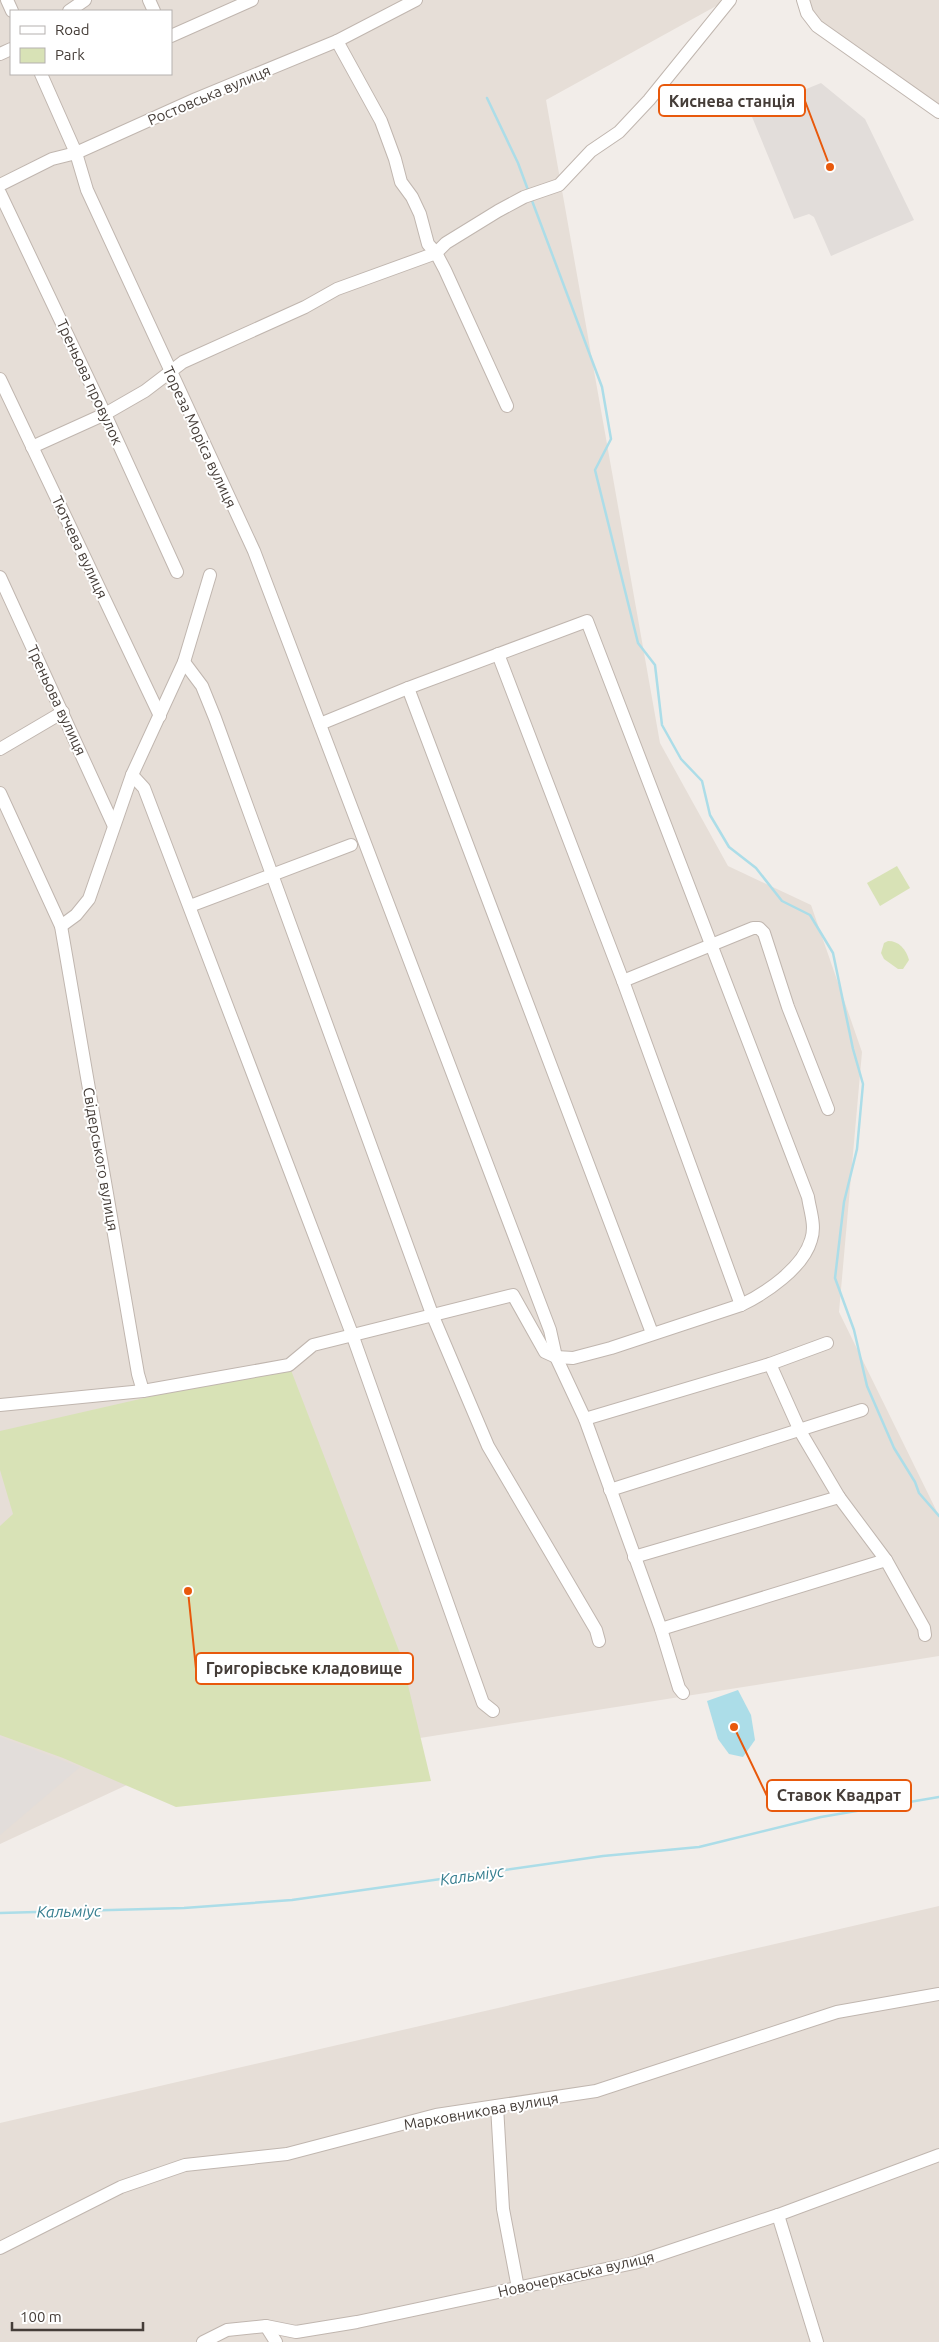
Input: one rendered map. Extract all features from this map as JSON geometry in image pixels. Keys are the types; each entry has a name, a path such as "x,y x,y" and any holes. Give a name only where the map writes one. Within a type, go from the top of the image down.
{"street":[{"path":"70,10 85,0"},
{"path":"172,36 252,0"},
{"path":"32,447 105,414 145,390 183,362 305,307 337,289 436,253 446,243 498,211 524,197 559,185 591,151 619,132 643,107 730,0"},
{"path":"803,0 807,13 818,26 939,112"},
{"name":"Ростовська вулиця","path":"0,185 52,159 76,152 196,99 337,41 411,1"},
{"path":"337,41 381,121 401,182 412,196 420,214 428,244 436,253 507,406"},
{"name":"Тореза Моріса вулиця","path":"41,75 76,152 87,190 169,372 254,551 550,1330 556,1357"},
{"name":"Треньова провулок","path":"0,193 105,414 177,572"},
{"name":"Тютчева вулиця","path":"0,378 160,716"},
{"path":"61,926 76,914 89,899 113,824 132,775 184,662 210,575"},
{"name":"Треньова вулиця","path":"0,577 113,824"},
{"path":"0,1406 144,1391 289,1365 313,1344 513,1295 545,1352 556,1357 573,1358 611,1348 741,1305 759,1296 793,1267 806,1251 812,1239 813,1223 808,1197 587,620 408,688 320,724"},
{"path":"498,654 623,981 741,1305"},
{"path":"184,662 202,686 215,718 432,1314 488,1446 596,1630 599,1641"},
{"path":"408,688 652,1334"},
{"path":"0,748 63,712"},
{"path":"132,775 144,788 190,906 352,1334 483,1703 493,1712"},
{"name":"Свiдерського вулиця","path":"0,793 61,926 136,1364 144,1391"},
{"path":"190,906 350,845"},
{"path":"623,981 753,928 759,928 764,933 788,1007 828,1110"},
{"path":"585,1419 770,1364 827,1343"},
{"path":"556,1357 585,1419 661,1629 679,1688 683,1693"},
{"path":"770,1364 800,1431 839,1497 886,1560 924,1628 925,1635"},
{"path":"610,1490 862,1410"},
{"path":"634,1557 839,1497"},
{"path":"661,1629 886,1560"},
{"name":"Марковникова вулиця","path":"0,2248 121,2187 185,2165 287,2154 436,2115 596,2091 837,2012 939,1994"},
{"path":"497,2106 503,2209 518,2288"},
{"name":"Новочеркаська вулиця","path":"203,2342 226,2330 266,2326 296,2332 357,2322 634,2263 778,2215 939,2155"},
{"path":"778,2215 817,2342"},
{"path":"266,2326 276,2342"}],"shaded area":[{"path":"0,0 727,0 546,100 660,743 728,866 811,905 862,1052 839,1312 939,1516 939,1656 129,1784 0,1844"},
{"path":"800,0 939,0 939,109 808,21"},
{"path":"821,83 865,119 914,220 831,256 814,217 809,214 794,219 750,112"},
{"path":"0,1737 80,1767 0,1835"},
{"path":"939,1906 939,2342 0,2342 0,2123"}],"green space":[{"path":"897,866 910,888 880,906 867,883"},
{"path":"888,941 899,944 906,952 909,960 903,969 898,969 884,959 881,953 884,943"},
{"path":"289,1365 401,1656 431,1781 176,1807 63,1758 0,1735 0,1526 13,1514 0,1470 0,1431"}],"water":[{"path":"738,1690 751,1715 755,1740 743,1757 729,1754 718,1739 707,1701"}],"waterway":[{"path":"487,98 518,163 528,190"},
{"path":"531,198 602,387 611,439 595,470 638,643 655,665 662,725 681,759 702,781 710,815 729,847 756,868 782,901 810,915 833,953 853,1049 863,1084 857,1149 844,1202 835,1278 854,1330 867,1386 894,1448 915,1482 919,1493 939,1516"},
{"name":"Кальміус","path":"0,1913 184,1908 292,1900 603,1856 699,1847 821,1817 939,1797"}],"place":[{"name":"Киснева станція","path":"830,167"},
{"name":"Григорівське кладовище","path":"188,1591"},
{"name":"Ставок Квадрат","path":"734,1727"}]}
